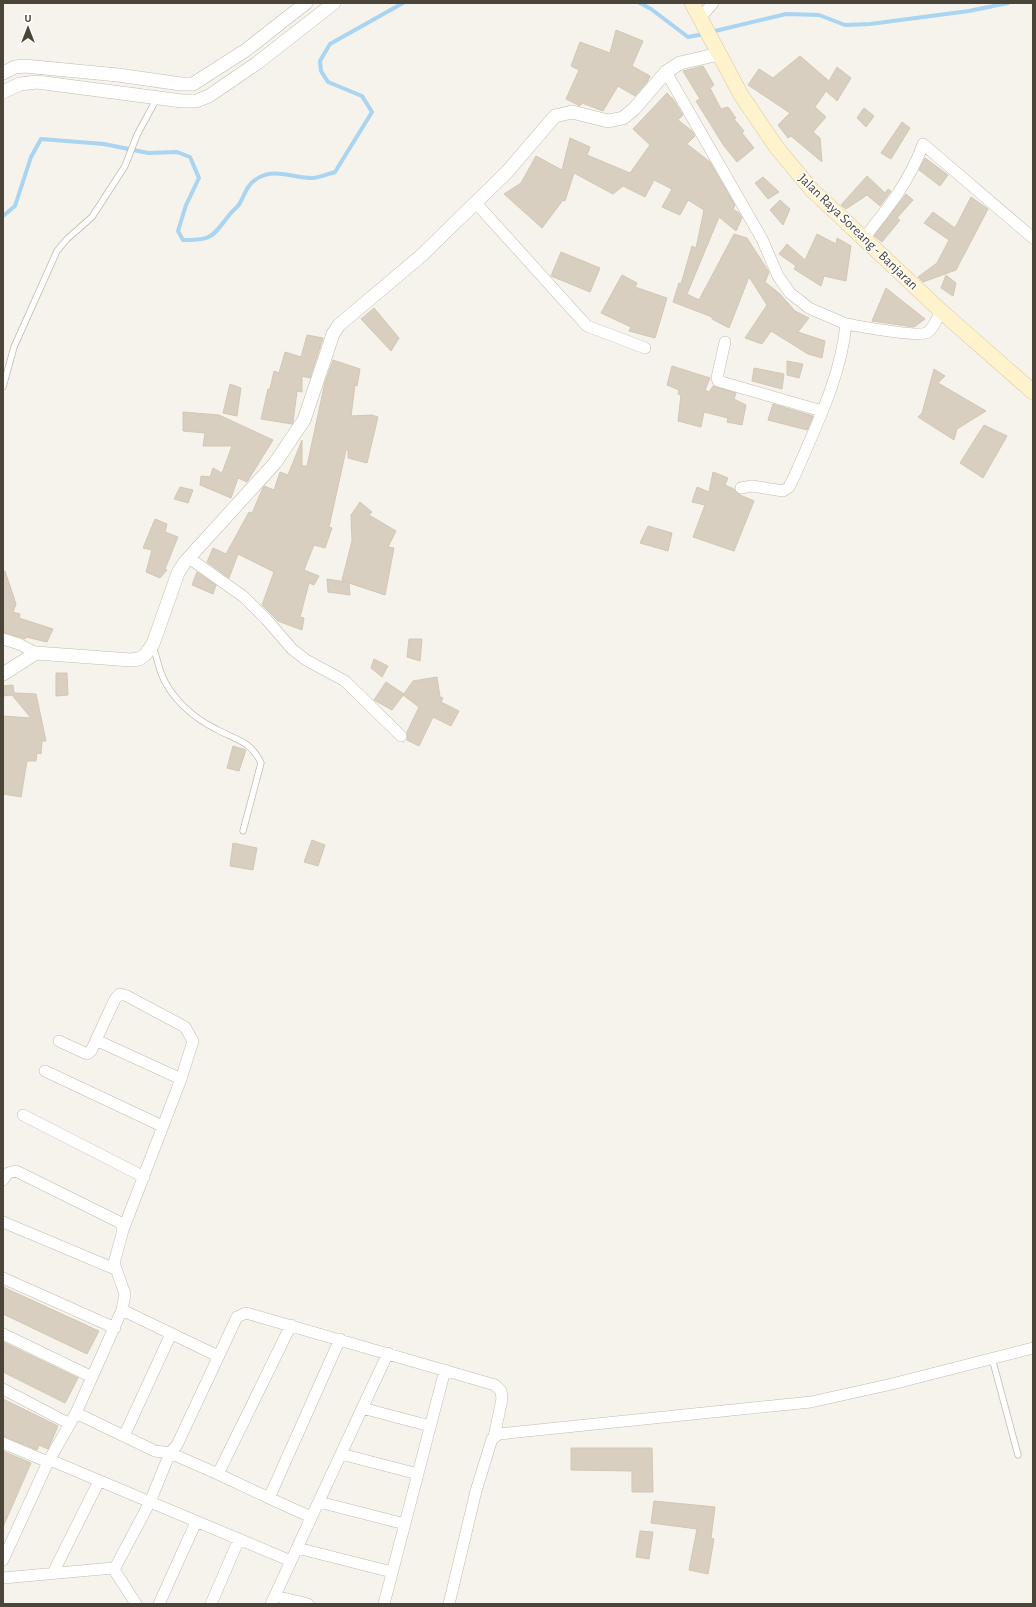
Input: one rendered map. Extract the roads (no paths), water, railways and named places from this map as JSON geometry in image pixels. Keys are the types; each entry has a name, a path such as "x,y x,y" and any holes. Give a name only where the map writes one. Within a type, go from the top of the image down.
{"main road":[{"name":"Jalan Raya Soreang - Banjaran","path":"692,3 741,95 777,148 812,190 941,311 1033,392"}],"street":[{"path":"3,73 15,67 24,66 118,75 181,84 193,84 246,50 306,3"},
{"path":"3,92 20,84 37,82 182,101 196,101 209,96 256,63 334,3"},
{"path":"702,20 714,3"},
{"path":"3,639 18,644 36,653 131,660 139,659 146,655 153,644 178,573 189,558 275,463 304,420 336,328 422,255 507,172 555,116 572,112 608,121 623,118 634,109 666,72 680,63 716,48"},
{"path":"246,50 256,63"},
{"path":"666,72 762,239 778,276 790,293 809,308 846,324 906,333 927,333 932,328 941,311"},
{"path":"863,239 888,209 902,187 923,144 1033,238"},
{"path":"475,202 587,326 645,348"},
{"path":"741,488 752,486 777,491 786,490 795,475 822,411 842,356 846,324"},
{"path":"725,342 717,378 718,381 822,411"},
{"path":"189,558 244,597 267,620 292,649 306,660 345,681 401,736"},
{"path":"3,674 36,653"},
{"path":"3,1560 49,1461 76,1413 122,1310 125,1294 115,1269 114,1256 181,1079 193,1041 185,1027 127,996 120,994 115,998 96,1040 87,1054 60,1041"},
{"path":"96,1040 181,1079"},
{"path":"45,1071 162,1126"},
{"path":"24,1115 144,1177"},
{"path":"3,1180 8,1173 16,1171 116,1220 121,1223 123,1230"},
{"path":"3,1222 115,1269"},
{"path":"3,1278 115,1328"},
{"path":"122,1310 218,1356"},
{"path":"3,1578 112,1568 116,1566 150,1502 170,1453 176,1445 237,1317 246,1313 495,1385 501,1391 502,1399 497,1436 476,1491 449,1604"},
{"path":"218,1474 291,1325"},
{"path":"3,1334 92,1377"},
{"path":"124,1436 171,1334"},
{"path":"269,1498 340,1339"},
{"path":"497,1436 811,1402 892,1384 1033,1348"},
{"path":"308,1604 273,1600 388,1354"},
{"path":"384,1604 445,1370"},
{"path":"3,1389 70,1424"},
{"path":"362,1408 430,1426"},
{"path":"76,1413 155,1451 170,1453 311,1517"},
{"path":"3,1443 99,1481 291,1561"},
{"path":"341,1454 418,1474"},
{"path":"53,1573 99,1481"},
{"path":"319,1502 405,1524"},
{"path":"159,1604 196,1522"},
{"path":"211,1604 239,1540"},
{"path":"297,1548 392,1572"},
{"path":"112,1568 136,1604"}],"lane":[{"path":"3,387 14,347 57,251 67,239 92,218 125,166 134,143 157,98"},
{"path":"153,644 161,674 175,697 215,729 248,744 256,753 261,763 243,831"},
{"path":"992,1358 1018,1455"}],"waterway":[{"path":"3,216 15,206 31,157 41,139 104,144 148,153 177,152 190,157 199,178 186,205 178,231 183,240 193,240 211,236 239,204 250,184 262,176 276,173 314,178 335,172 372,112 362,96 328,82 321,71 320,61 330,44 403,3"},
{"path":"640,3 651,9 688,37 704,34"},
{"path":"711,32 786,14 819,15 845,25 870,24 969,11 1008,3"}]}
